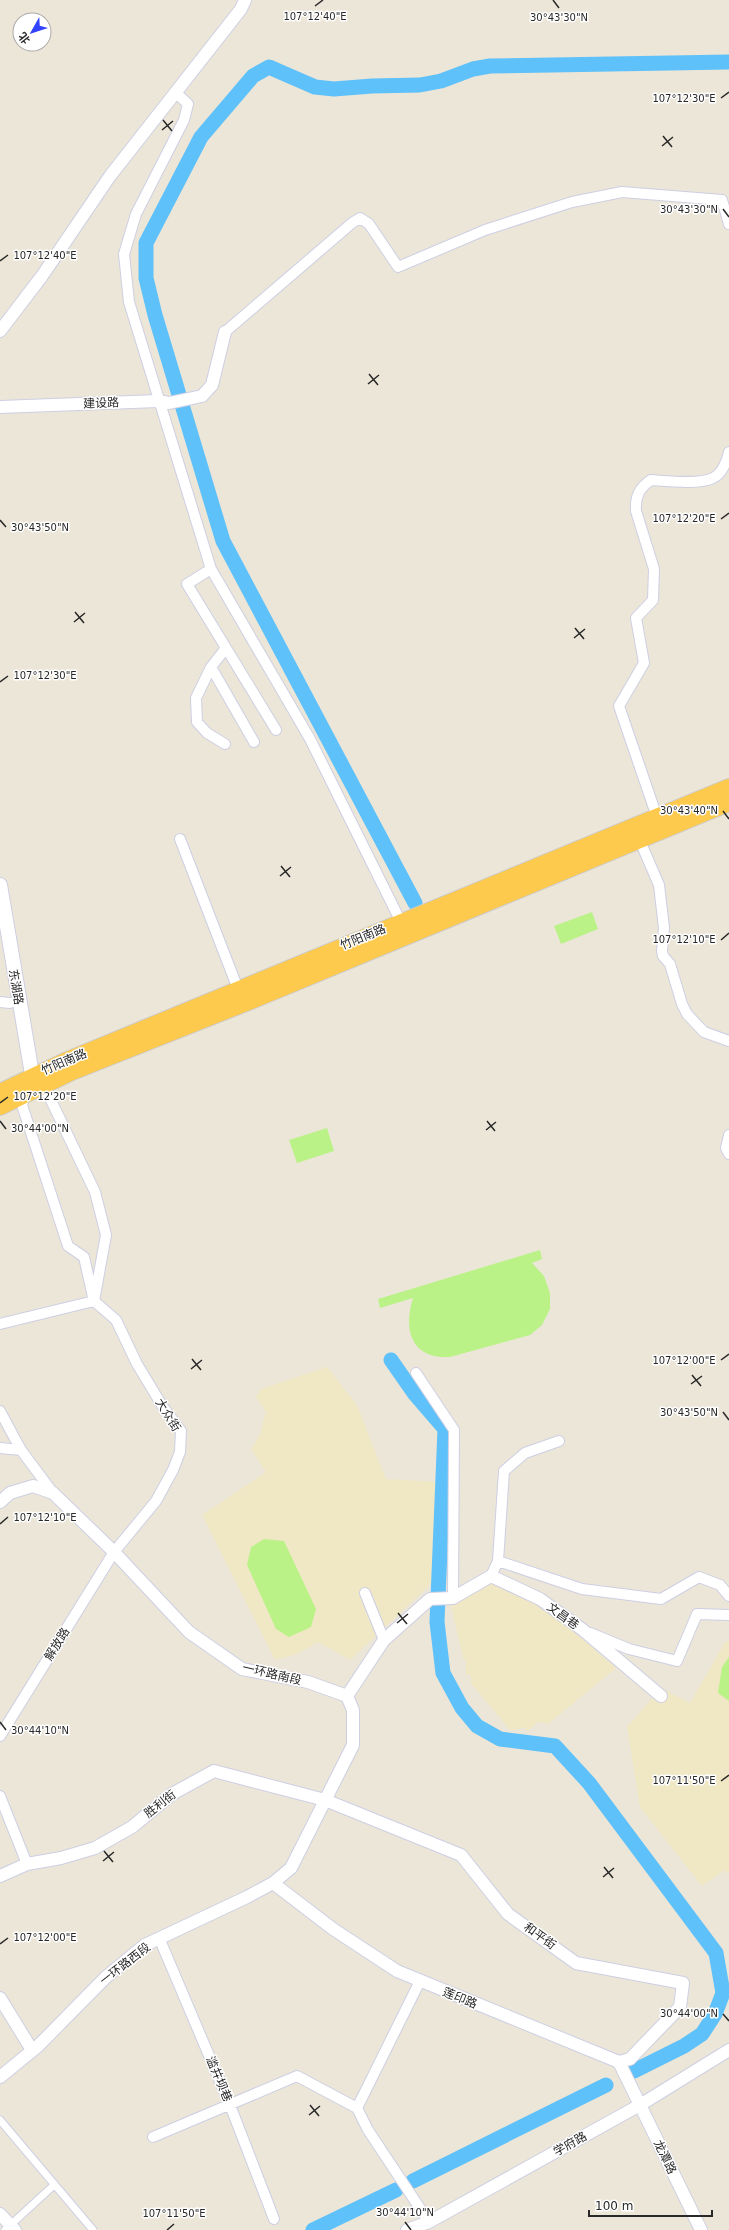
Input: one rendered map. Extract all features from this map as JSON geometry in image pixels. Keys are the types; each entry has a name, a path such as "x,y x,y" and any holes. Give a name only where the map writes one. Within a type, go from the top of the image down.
{"highway":[{"name":"竹阳南路","path":"0,1092 29,1084 637,833 657,817 729,787"},
{"name":"竹阳南路","path":"0,1107 29,1084 238,989 401,922 637,833 729,802"}],"main road":[{"name":"东湖路","path":"0,885 29,1084"},
{"name":"东湖路","path":"0,941 5,1002 29,1084"}],"street":[{"path":"0,331 42,276 110,176 241,9 245,0"},
{"path":"175,92 188,104 184,120 136,214 124,254 129,302 163,398 212,568 310,739 401,922"},
{"path":"224,332 352,223 360,218 369,224 398,267 485,230 572,202 622,192 722,200 729,224"},
{"name":"建设路","path":"0,407 163,398 201,393 212,385 224,332"},
{"name":"建设路","path":"0,400 163,398"},
{"path":"657,817 619,706 644,663 636,618 654,600 654,569 636,511 635,502 638,493 651,480 698,481 713,478 723,467 729,452"},
{"path":"212,568 187,584 276,730"},
{"path":"225,744 207,733 197,722 196,698 211,667 226,648"},
{"path":"211,667 254,742"},
{"path":"637,833 660,885 664,928 662,951 663,956 670,964 682,1004 687,1014 704,1032 729,1041"},
{"path":"180,840 238,989"},
{"path":"29,1084 48,1094 94,1192 106,1236 94,1301 84,1257 68,1246 22,1106 29,1084"},
{"path":"729,1135 726,1148 729,1154"},
{"path":"0,1324 94,1301"},
{"name":"大众街","path":"94,1301 116,1320 137,1364 163,1407 181,1431 180,1452 173,1470 156,1501 114,1552"},
{"path":"416,1373 454,1430 453,1598"},
{"path":"0,1411 21,1450 53,1493"},
{"path":"273,1883 290,1868 353,1745 353,1710 347,1696 384,1640 430,1599 453,1598 491,1576 498,1561 504,1471 525,1453 559,1441"},
{"path":"0,1448 21,1450"},
{"path":"0,1502 10,1493 34,1486 53,1493"},
{"name":"一环路南段","path":"53,1493 114,1552 189,1632 242,1669 308,1682 347,1696"},
{"name":"解放路","path":"0,1736 114,1552"},
{"path":"498,1561 582,1589 661,1599 699,1577 720,1585 729,1596"},
{"name":"文昌巷","path":"491,1576 540,1599 583,1630 662,1696"},
{"path":"365,1593 384,1640"},
{"path":"583,1630 629,1649 677,1661 697,1614 729,1615"},
{"name":"胜利街","path":"0,1876 27,1864 62,1858 95,1848 132,1827 172,1794 214,1771 325,1800"},
{"path":"0,1796 27,1864"},
{"name":"和平街","path":"325,1800 461,1855 508,1914 576,1963 683,1983 680,2007 630,2059 619,2062"},
{"name":"一环路西段","path":"0,2077 32,2050 106,1977 145,1945 160,1940 273,1883"},
{"name":"莲印路","path":"273,1883 333,1929 397,1971 619,2062"},
{"name":"滥井坝巷","path":"160,1940 230,2104 274,2219"},
{"path":"357,2108 420,1981"},
{"path":"0,1998 32,2050"},
{"name":"学府路","path":"406,2230 429,2222 640,2105 729,2050"},
{"path":"619,2062 640,2105"},
{"path":"153,2138 297,2076 357,2108 368,2130 429,2222"},
{"name":"龙潭路","path":"640,2105 700,2230"},
{"path":"0,2120 93,2230"},
{"path":"0,2214 10,2228 54,2185"}],"shaded area":[{"path":"327,1367 357,1405 386,1479 439,1482 434,1581 350,1660 318,1642 297,1654 275,1660 202,1515 266,1472 251,1449 260,1434 266,1412 256,1397 261,1389"},
{"path":"492,1582 543,1605 616,1668 548,1724 538,1722 528,1731 525,1728 510,1730 470,1682 472,1680 469,1674 466,1675 466,1660 463,1658 451,1606"},
{"path":"729,1641 729,1874 725,1870 702,1886 640,1807 627,1727 661,1688 690,1703 725,1642"}],"green space":[{"path":"592,912 598,929 561,944 554,926"},
{"path":"327,1128 334,1151 297,1163 289,1140"},
{"path":"540,1250 542,1259 532,1263 544,1276 550,1293 550,1309 542,1325 530,1335 450,1357 437,1356 426,1353 419,1348 413,1340 409,1321 413,1298 380,1308 378,1299"},
{"path":"264,1539 284,1541 316,1609 311,1627 289,1637 276,1629 247,1565 251,1547"},
{"path":"729,1657 729,1701 718,1693 722,1667"}],"waterway":[{"path":"415,903 223,541 155,315 146,278 146,243 201,137 253,76 269,67 315,87 334,89 372,86 420,85 441,81 473,69 490,66 729,62"},
{"path":"391,1360 414,1393 445,1429 437,1622 443,1673 462,1708 477,1726 500,1739 555,1746 589,1783 716,1953 723,1993 715,2014 702,2034 684,2046 634,2071"},
{"path":"413,2181 606,2085"},
{"path":"313,2230 396,2190"}]}
